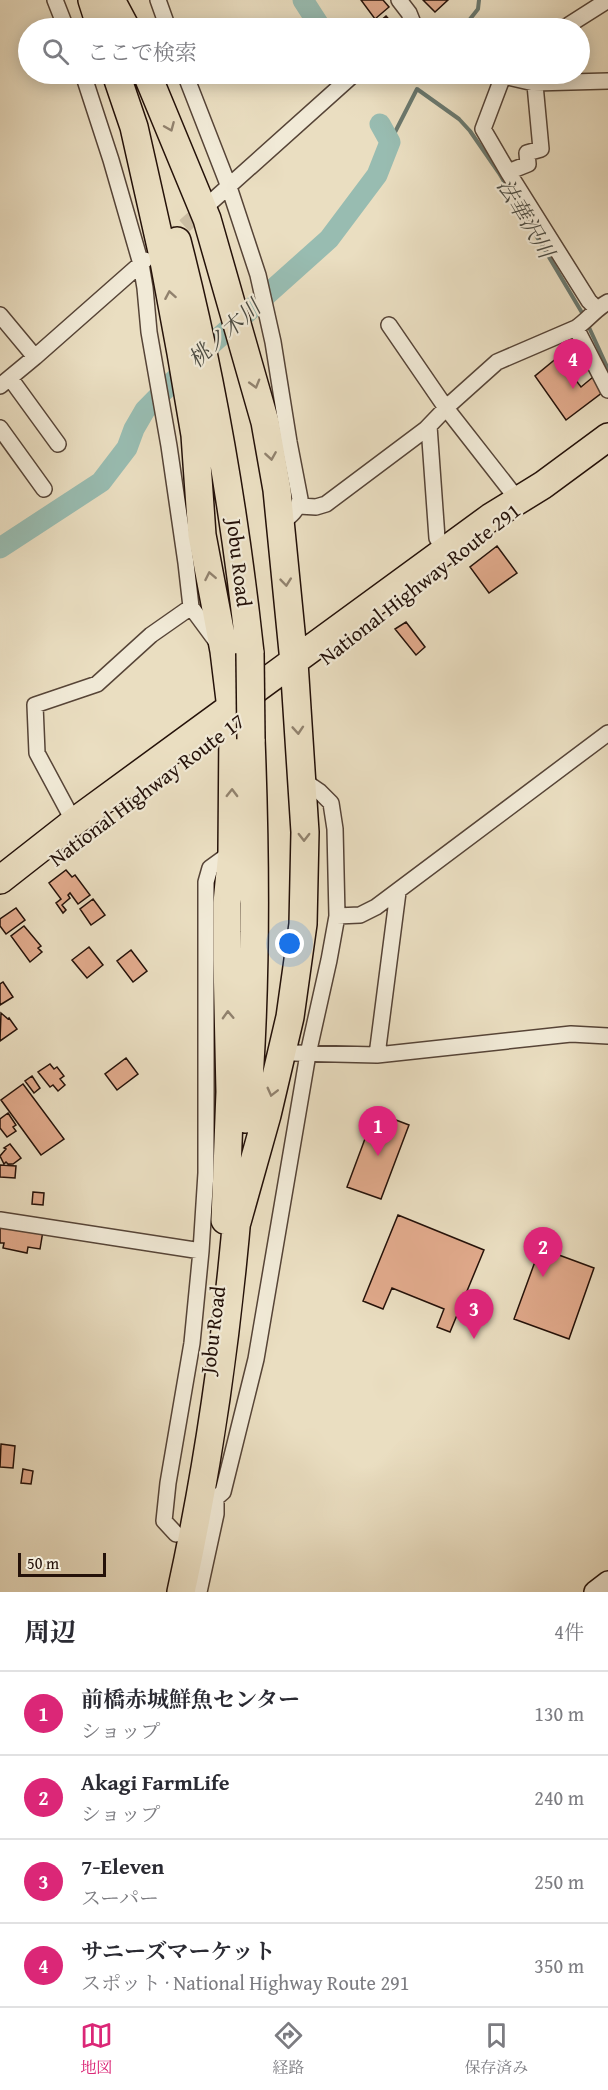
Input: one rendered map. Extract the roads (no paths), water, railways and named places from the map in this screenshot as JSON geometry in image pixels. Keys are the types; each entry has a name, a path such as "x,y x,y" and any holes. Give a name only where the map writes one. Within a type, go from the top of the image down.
{"highway":[{"path":"92,0 98,18"},
{"path":"99,0 106,18"},
{"path":"111,0 121,18"},
{"path":"119,84 134,127 163,256 190,345 188,399 195,435 202,535 237,652 238,724 232,852 227,903 226,960 231,1221"},
{"name":"Jobu Road","path":"129,84 165,200 190,345 209,380 233,512 238,724 255,847 250,1066 231,1221 206,1388 163,1592"},
{"path":"151,84 207,219 266,422 277,490 289,515 294,671 304,832 303,924 290,1017 267,1115 231,1221"},
{"name":"National Highway Route 291","path":"294,671 348,642 608,437"},
{"name":"National Highway Route 291","path":"294,671 446,550 491,517 543,486"},
{"name":"National Highway Route 17","path":"0,901 238,724 294,671"},
{"name":"National Highway Route 17","path":"0,880 75,822 238,724"},
{"name":"Jobu Road","path":"181,1592 209,1499 224,1350 231,1221"}],"street":[{"path":"55,0 62,18"},
{"path":"158,0 164,18"},
{"path":"399,0 410,18"},
{"path":"580,18 608,0"},
{"path":"590,80 608,81"},
{"path":"86,84 141,264 156,380 183,540 190,607 237,652"},
{"path":"189,84 250,249 269,324 300,499 289,515"},
{"path":"210,203 343,84"},
{"path":"496,84 483,129 589,302 602,305"},
{"path":"508,172 528,164 527,153 542,149 535,84"},
{"path":"58,444 5,382 159,249"},
{"path":"289,515 326,504 429,426 497,362 576,328 602,305"},
{"path":"0,315 35,357"},
{"path":"389,325 446,408 518,500"},
{"path":"576,328 608,390"},
{"path":"429,426 437,538 446,550"},
{"path":"0,428 44,489"},
{"path":"75,822 37,753 35,705 97,684 144,640 190,607"},
{"path":"337,916 360,915 376,907 608,733"},
{"path":"199,1592 216,1514 209,1499 223,1492 256,1359 301,1054 337,916 335,829 331,803 301,779"},
{"path":"176,1534 164,1521 168,1483 192,1343 201,1251 212,1047 206,882 210,868 232,852"},
{"path":"377,1055 398,892"},
{"path":"301,1054 377,1055 572,1034 608,1036"},
{"path":"0,1220 201,1251"},
{"path":"595,1592 608,1582"}],"waterway":[{"name":"法華沢川","path":"303,0 315,18"},
{"name":"桃ノ木川","path":"471,18 478,9 479,0"},
{"name":"法華沢川","path":"390,142 417,89 459,119 499,173 584,316"},
{"name":"桃ノ木川","path":"0,548 101,482 127,448 134,429 145,410 195,359 329,239 377,175 390,142 380,124"},
{"name":"法華沢川","path":"587,323 608,369"}],"tunnel":[{"path":"167,241 208,205"}],"place":[{"name":"サニーズマーケット","path":"573,389"},
{"name":"前橋赤城鮮魚センター","path":"378,1156"},
{"name":"Akagi FarmLife","path":"543,1277"},
{"name":"7-Eleven","path":"474,1339"}]}
